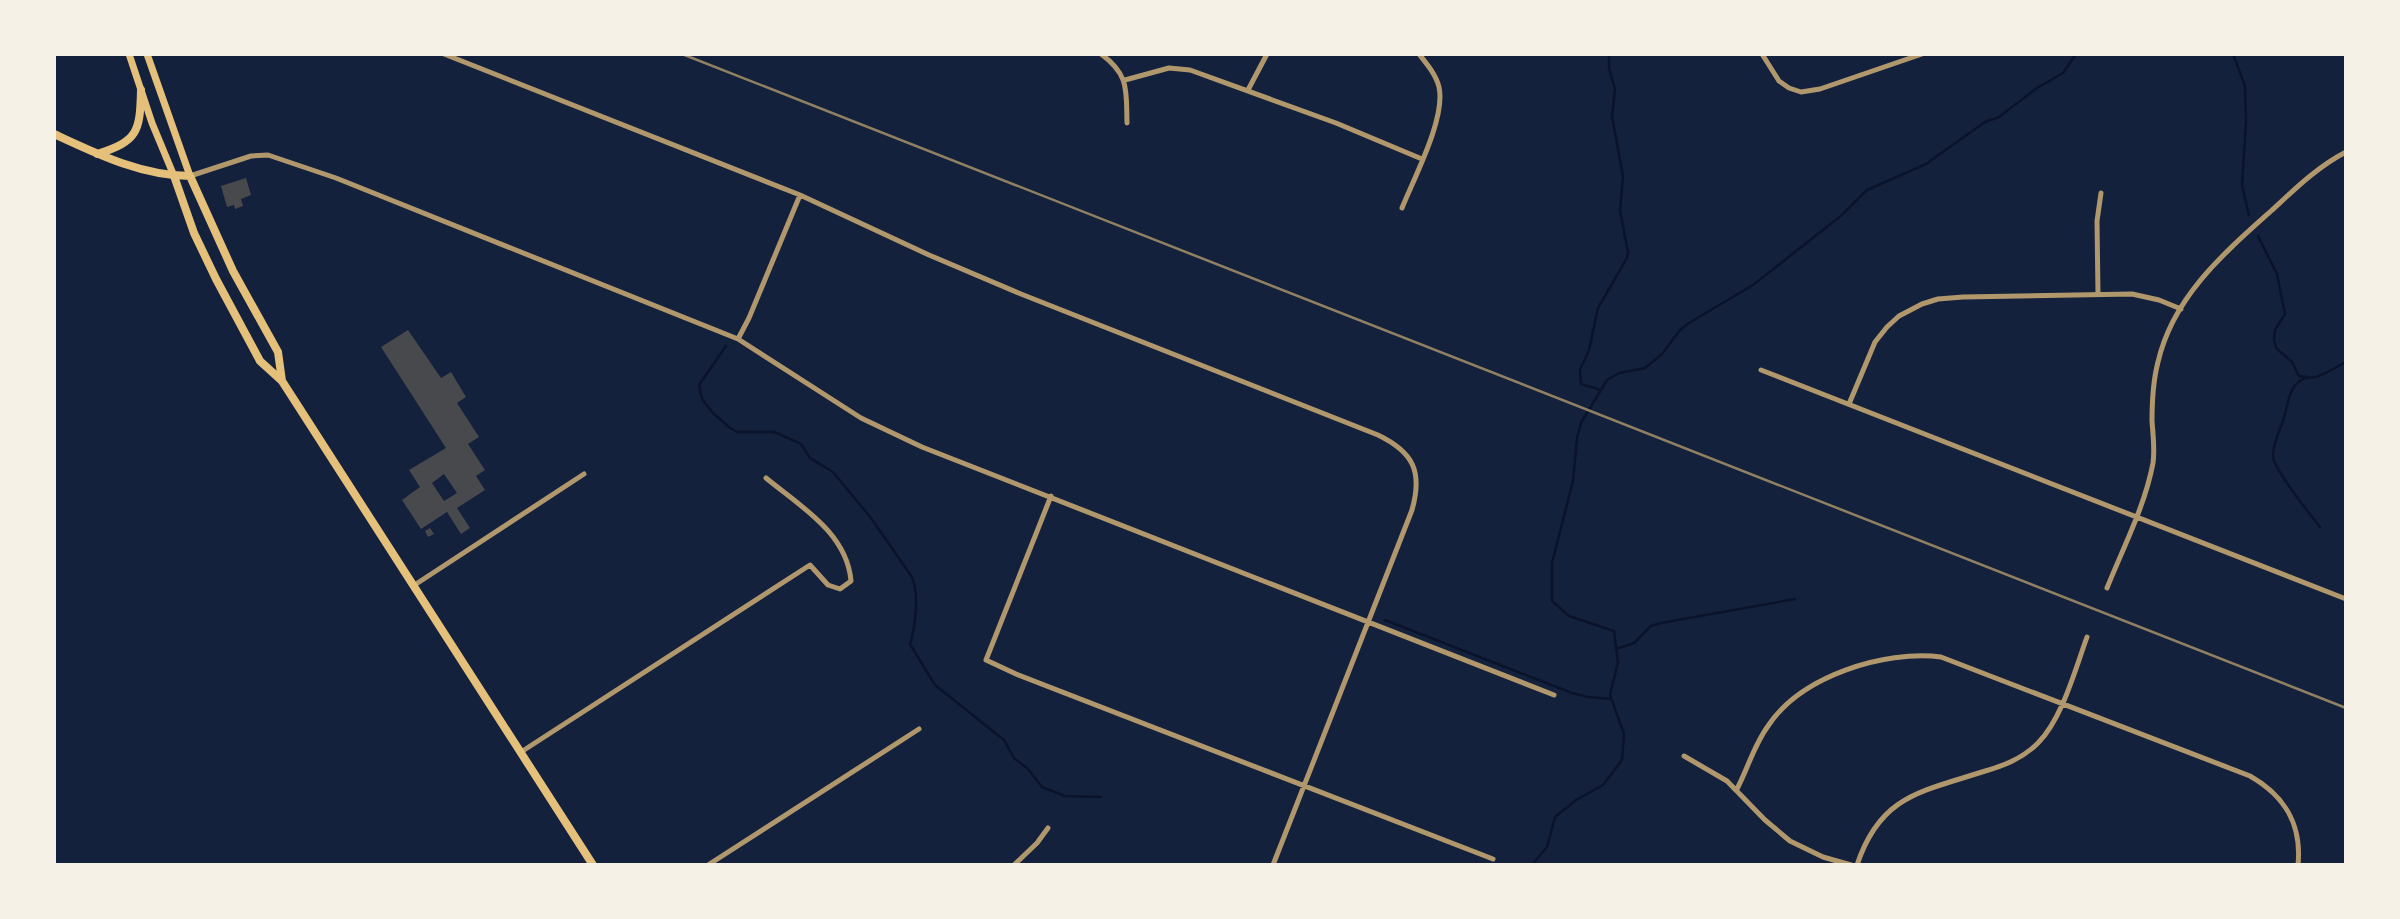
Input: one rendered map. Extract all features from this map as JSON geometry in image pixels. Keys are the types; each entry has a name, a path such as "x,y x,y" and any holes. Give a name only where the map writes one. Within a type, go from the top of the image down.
{"main road":[{"path":"129,54 194,233 260,361 282,381 593,865"},
{"path":"147,54 190,176 233,271 278,352 282,381"},
{"path":"96,154 120,147 133,135 140,121 141,90"},
{"path":"54,134 118,163 174,176 190,176"}],"street":[{"path":"443,54 800,195 940,260 1378,435 1401,449 1416,472 1415,499 1273,865"},
{"path":"1101,54 1117,68 1125,80 1127,123"},
{"path":"1248,90 1267,54"},
{"path":"1402,208 1438,120 1440,103 1439,88 1434,76 1419,54"},
{"path":"1762,54 1779,81 1801,92 1820,89 1922,54"},
{"path":"1125,80 1156,70 1179,68 1208,75 1422,159"},
{"path":"2107,588 2136,517 2153,460 2152,398 2158,360 2181,309 2214,262 2315,171 2346,152"},
{"path":"190,176 251,156 278,157 582,275 738,339 846,408 891,433 1554,695"},
{"path":"2098,294 2097,221 2101,192"},
{"path":"738,339 800,195"},
{"path":"1849,404 1875,342 1887,327 1899,316 1938,299 2142,295 2181,309"},
{"path":"1761,370 2346,599"},
{"path":"412,586 584,474"},
{"path":"520,752 810,565 828,585 840,589 851,581 849,562 833,534 766,478"},
{"path":"1051,496 986,660 1493,859"},
{"path":"1857,865 1871,831 1894,807 1915,794 2016,760 2044,736 2051,726 2087,637"},
{"path":"1737,789 1762,734 1775,716 1792,699 1822,679 1903,655 1941,657 2250,776 2266,785 2278,796 2294,825 2298,839 2298,865"},
{"path":"708,865 919,729"},
{"path":"1684,756 1737,789 1765,820 1790,841 1823,857 1851,865"},
{"path":"1014,865 1048,828"}],"building":[{"path":"246,178 251,195 241,199 243,206 235,209 234,205 227,207 221,186"},
{"path":"408,330 441,378 451,372 466,397 457,403 479,437 468,444 485,470 476,476 485,490 457,508 470,528 461,534 447,512 421,529 402,500 420,487 409,470 446,448 381,347","holes":["444,474 457,493 444,501 432,483"]},
{"path":"430,528 434,534 428,537 425,531"}],"waterway":[{"path":"1601,390 1581,384 1580,370 1589,350 1598,308 1628,252 1620,211 1623,176 1612,116 1615,89 1609,68 1609,54"},
{"path":"1532,865 1547,847 1555,817 1576,800 1603,785 1622,760 1624,734 1610,695 1618,662 1614,631 1569,616 1552,601 1552,563 1573,481 1577,438 1581,423 1607,380 1619,373 1645,368 1662,354 1680,330 1753,285 1842,215 1867,190 1926,164 1985,122 1999,117 2037,88 2063,73 2076,54"},
{"path":"2233,54 2245,86 2242,185 2249,215"},
{"path":"2258,236 2277,274 2285,314 2275,330 2276,348 2292,362 2299,376 2307,377"},
{"path":"726,346 699,385 702,399 713,413 737,432 774,432 801,444 810,458 833,472 871,518 912,577 916,610 910,644 935,685 1004,740 1014,758 1028,769 1042,787 1065,796 1101,797"},
{"path":"2320,527 2279,471 2273,450 2290,395 2297,383 2346,362"},
{"path":"1616,649 1634,643 1651,626 1661,623 1795,599"},
{"path":"1385,620 1572,693 1611,699"}],"railway":[{"path":"682,54 2346,708"}]}
